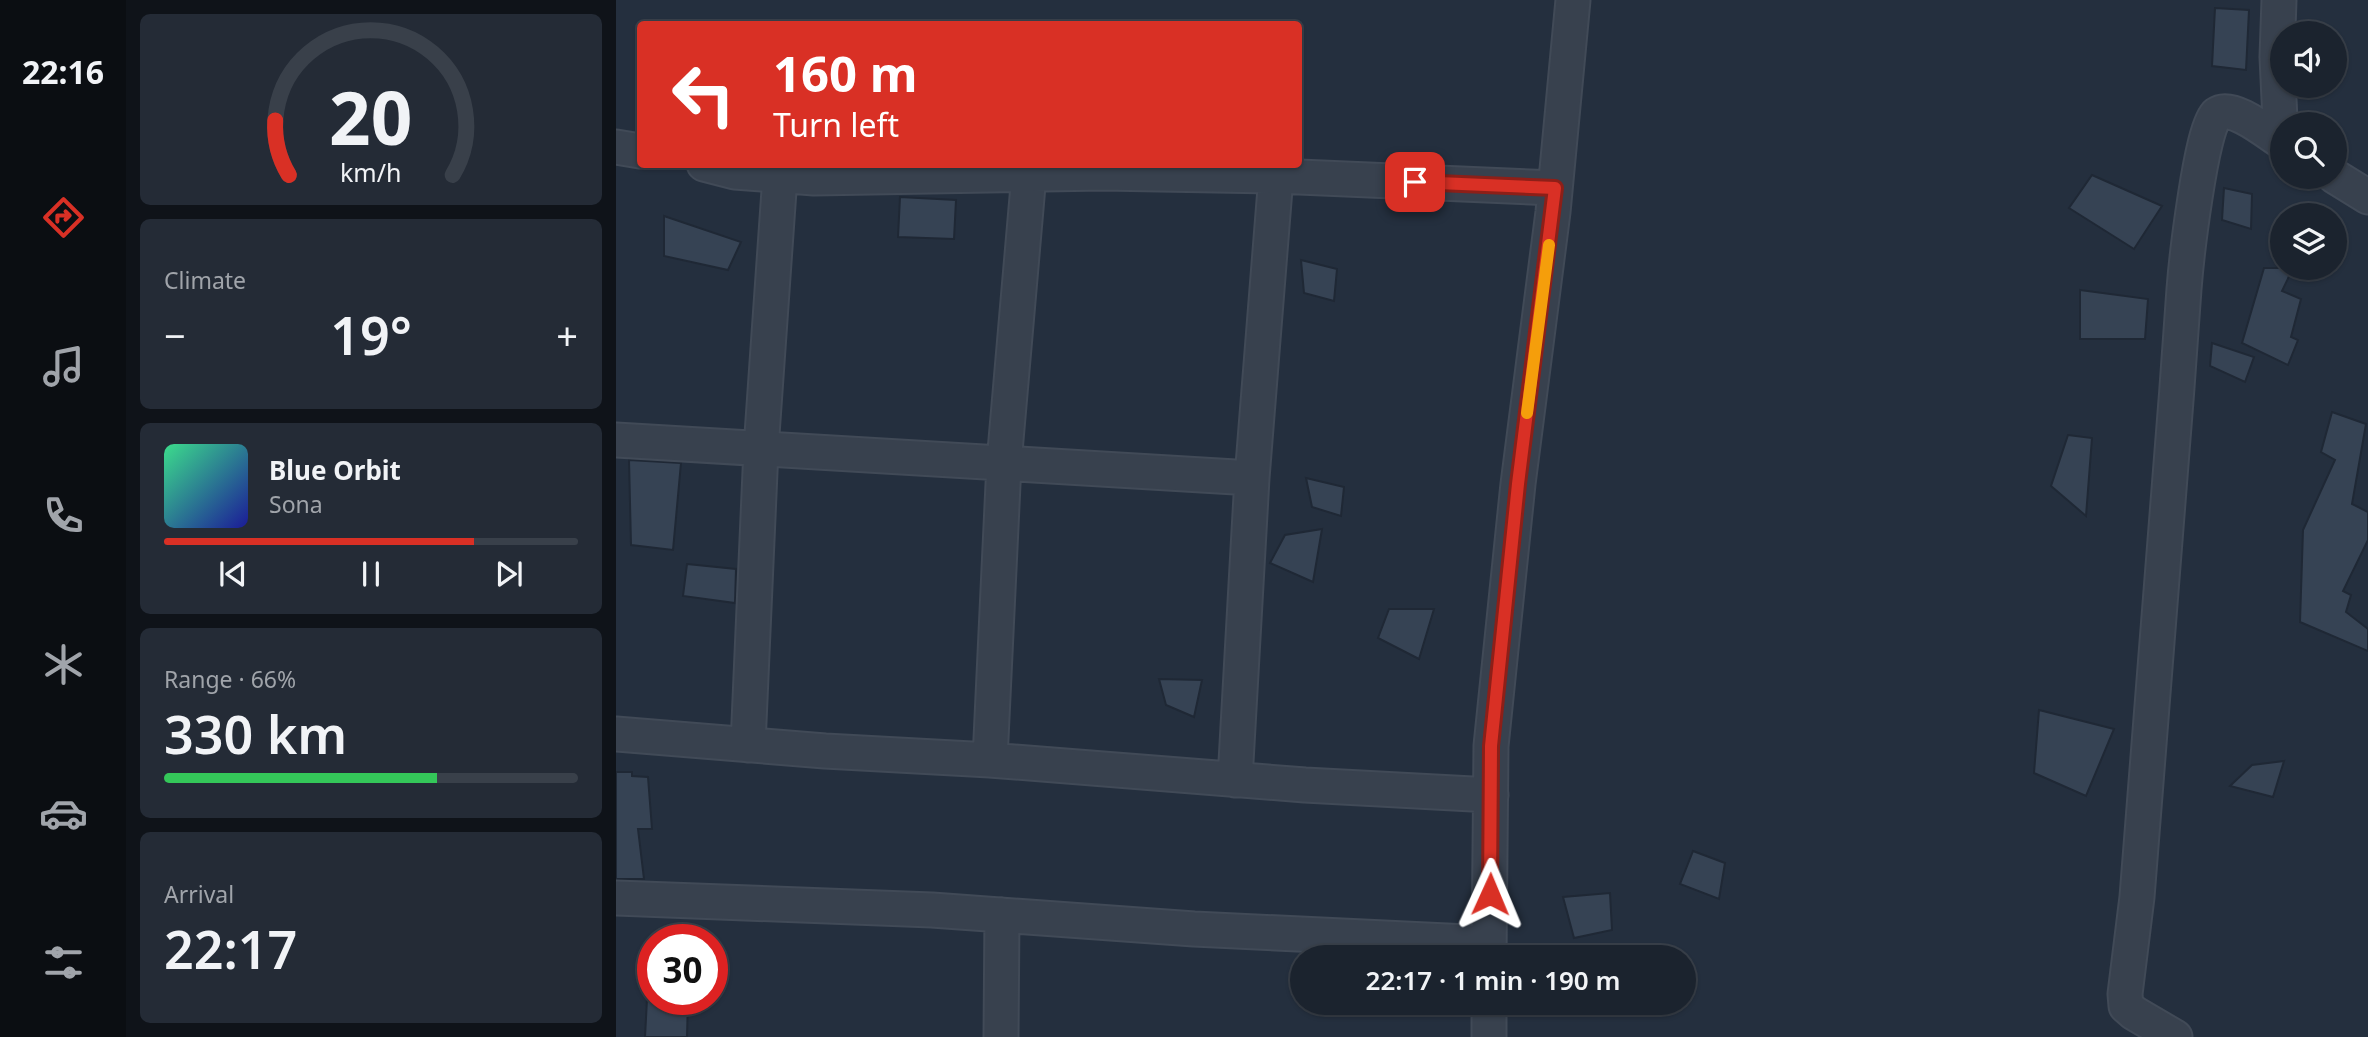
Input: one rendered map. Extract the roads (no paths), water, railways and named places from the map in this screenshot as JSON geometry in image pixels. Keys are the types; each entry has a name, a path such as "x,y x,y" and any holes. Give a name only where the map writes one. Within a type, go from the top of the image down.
{"street":[{"path":"1489,945 1491,746 1518,484 1555,188 1573,0"},
{"path":"2280,0 2277,57 2280,112"},
{"path":"2175,1037 2134,1013 2126,1006 2125,994 2137,897 2186,263 2206,135 2215,115 2224,110 2237,113 2270,134"},
{"path":"616,147 637,150"},
{"path":"720,168 735,172 814,178 1029,174 1276,176 1555,188"},
{"path":"990,760 1004,463 1029,174"},
{"path":"748,745 761,449 780,176"},
{"path":"1235,780 1252,478 1276,176"},
{"path":"2347,184 2368,197"},
{"path":"616,440 1252,478"},
{"path":"616,734 1235,780 1491,795"},
{"path":"616,898 1002,915 1419,945"},
{"path":"1001,1037 1002,915"},
{"path":"1489,1015 1489,1037"}]}
